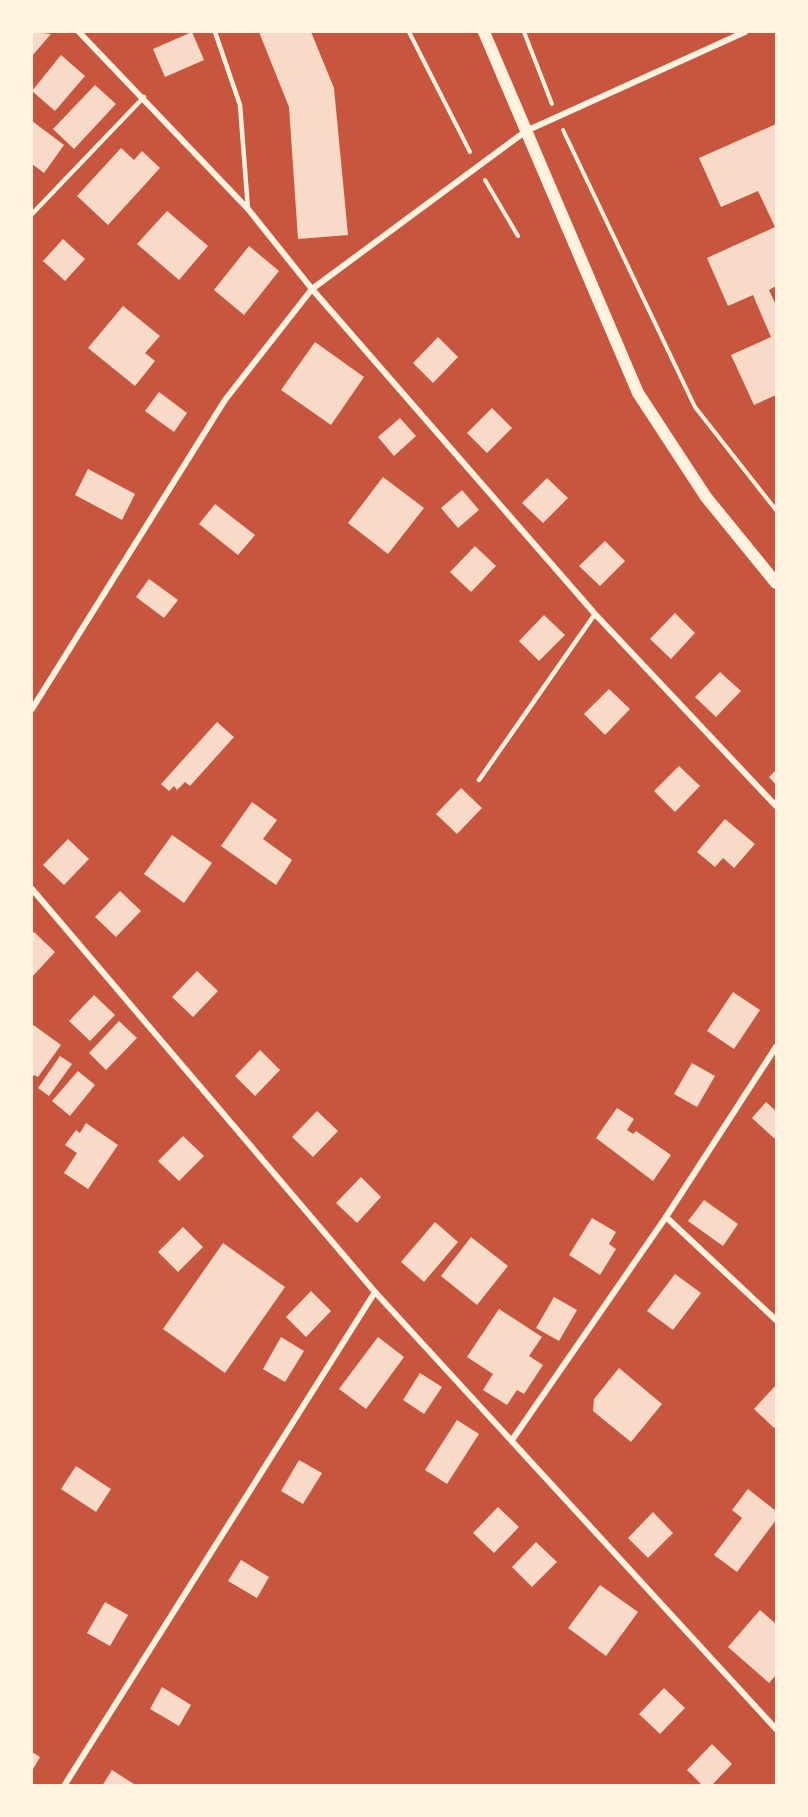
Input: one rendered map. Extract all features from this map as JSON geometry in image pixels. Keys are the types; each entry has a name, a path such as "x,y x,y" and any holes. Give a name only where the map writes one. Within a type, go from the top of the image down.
{"main road":[{"path":"484,32 638,393 706,497 777,583"}],"street":[{"path":"79,32 144,97 248,209 312,288 595,614 777,806"},
{"path":"32,709 225,400 312,288 526,131 745,32"},
{"path":"32,889 375,1292 777,1729"},
{"path":"512,1440 666,1217 777,1047"},
{"path":"666,1217 777,1320"},
{"path":"64,1785 375,1292"}],"lane":[{"path":"215,32 240,105 248,209"},
{"path":"32,214 144,97"},
{"path":"479,780 595,614"}],"path":[{"path":"409,32 478,167 518,236"},
{"path":"524,32 557,118 695,407 777,510"}],"building":[{"path":"32,32 51,34 32,56"},
{"path":"192,32 204,60 165,77 153,49"},
{"path":"259,32 311,32 334,88 348,235 298,239 289,107"},
{"path":"61,55 85,76 55,111 32,91"},
{"path":"95,85 116,104 74,149 53,129"},
{"path":"32,121 64,145 44,173 32,164"},
{"path":"776,124 776,286 769,290 776,305 776,395 754,405 731,355 771,337 753,295 728,306 707,258 775,227 758,191 721,207 699,158"},
{"path":"121,148 134,160 142,151 160,168 108,225 77,196"},
{"path":"167,211 208,246 179,280 137,244"},
{"path":"63,239 85,259 65,281 43,261"},
{"path":"249,246 279,271 244,315 214,290"},
{"path":"123,306 160,336 145,353 155,361 135,386 88,348"},
{"path":"438,337 458,357 433,383 413,363"},
{"path":"315,342 364,377 331,425 281,390"},
{"path":"159,392 187,413 174,432 145,411"},
{"path":"492,408 512,428 487,453 467,433"},
{"path":"400,418 416,436 394,456 378,437"},
{"path":"88,469 135,494 122,520 75,495"},
{"path":"383,477 424,508 388,554 348,523"},
{"path":"547,478 568,498 543,523 522,503"},
{"path":"462,490 479,510 458,528 441,508"},
{"path":"215,504 255,535 238,555 199,524"},
{"path":"605,541 625,561 600,586 579,566"},
{"path":"475,546 496,566 471,592 450,572"},
{"path":"149,579 178,600 164,618 136,597"},
{"path":"675,613 695,633 671,659 650,639"},
{"path":"544,615 565,635 539,661 519,641"},
{"path":"720,672 741,691 716,717 695,697"},
{"path":"609,689 630,709 605,735 584,714"},
{"path":"217,722 234,737 190,786 185,782 177,790 174,786 169,791 161,784"},
{"path":"679,766 700,786 675,812 654,791"},
{"path":"776,770 776,785 769,777"},
{"path":"461,788 482,808 457,834 436,814"},
{"path":"252,802 277,820 263,839 292,860 276,885 221,846"},
{"path":"725,819 755,844 734,868 723,858 715,867 697,852"},
{"path":"172,835 212,863 184,903 144,874"},
{"path":"68,839 89,859 64,885 43,865"},
{"path":"120,891 141,911 116,937 95,917"},
{"path":"34,932 55,952 32,977 32,934"},
{"path":"197,971 218,991 193,1017 172,997"},
{"path":"733,992 760,1010 734,1049 707,1031"},
{"path":"94,995 115,1015 90,1041 69,1021"},
{"path":"119,1021 137,1038 106,1070 89,1053"},
{"path":"32,1024 61,1045 38,1077 34,1075 32,1078"},
{"path":"260,1050 280,1070 255,1096 235,1076"},
{"path":"60,1056 72,1064 49,1096 38,1088"},
{"path":"692,1063 715,1076 697,1107 674,1094"},
{"path":"78,1071 95,1085 70,1116 52,1101"},
{"path":"766,1102 776,1111 776,1140 752,1118"},
{"path":"617,1108 634,1119 627,1130 633,1134 636,1131 671,1155 653,1181 596,1138"},
{"path":"317,1111 338,1131 313,1157 292,1137"},
{"path":"86,1123 118,1145 88,1189 64,1173 77,1153 65,1145 76,1130 80,1133"},
{"path":"183,1136 204,1156 179,1181 158,1161"},
{"path":"361,1177 381,1197 357,1223 336,1203"},
{"path":"704,1200 738,1224 723,1246 688,1221"},
{"path":"592,1218 616,1232 609,1244 616,1249 600,1275 569,1255"},
{"path":"435,1222 458,1242 424,1282 401,1262"},
{"path":"183,1227 203,1247 178,1272 158,1252"},
{"path":"471,1237 508,1266 477,1305 441,1276"},
{"path":"223,1243 285,1287 225,1373 163,1329"},
{"path":"675,1274 701,1293 673,1330 647,1311"},
{"path":"311,1291 331,1311 306,1337 286,1317"},
{"path":"554,1297 577,1310 559,1341 536,1328"},
{"path":"499,1309 542,1337 529,1356 543,1365 524,1394 517,1390 507,1405 483,1390 493,1374 467,1357"},
{"path":"281,1337 304,1351 285,1382 263,1369"},
{"path":"378,1337 404,1357 366,1409 339,1389"},
{"path":"619,1368 662,1404 631,1442 593,1411 594,1399"},
{"path":"420,1373 442,1387 424,1414 403,1400"},
{"path":"776,1385 776,1426 774,1428 754,1409"},
{"path":"457,1420 479,1434 447,1484 425,1470"},
{"path":"299,1460 322,1473 303,1504 281,1491"},
{"path":"76,1466 111,1489 96,1512 61,1489"},
{"path":"748,1489 776,1511 776,1520 737,1572 714,1555 742,1518 732,1510"},
{"path":"498,1507 519,1527 494,1553 473,1533"},
{"path":"653,1512 673,1533 648,1558 628,1538"},
{"path":"536,1542 557,1562 532,1587 512,1567"},
{"path":"241,1560 269,1577 257,1598 228,1581"},
{"path":"600,1585 638,1612 606,1656 568,1628"},
{"path":"105,1602 128,1615 110,1646 87,1633"},
{"path":"760,1610 776,1624 776,1675 769,1683 728,1647"},
{"path":"162,1687 191,1705 179,1726 150,1709"},
{"path":"664,1688 685,1708 660,1734 639,1714"},
{"path":"712,1744 732,1764 711,1786 703,1786 687,1770"},
{"path":"32,1752 40,1757 32,1771"},
{"path":"112,1770 137,1786 102,1786"}]}
